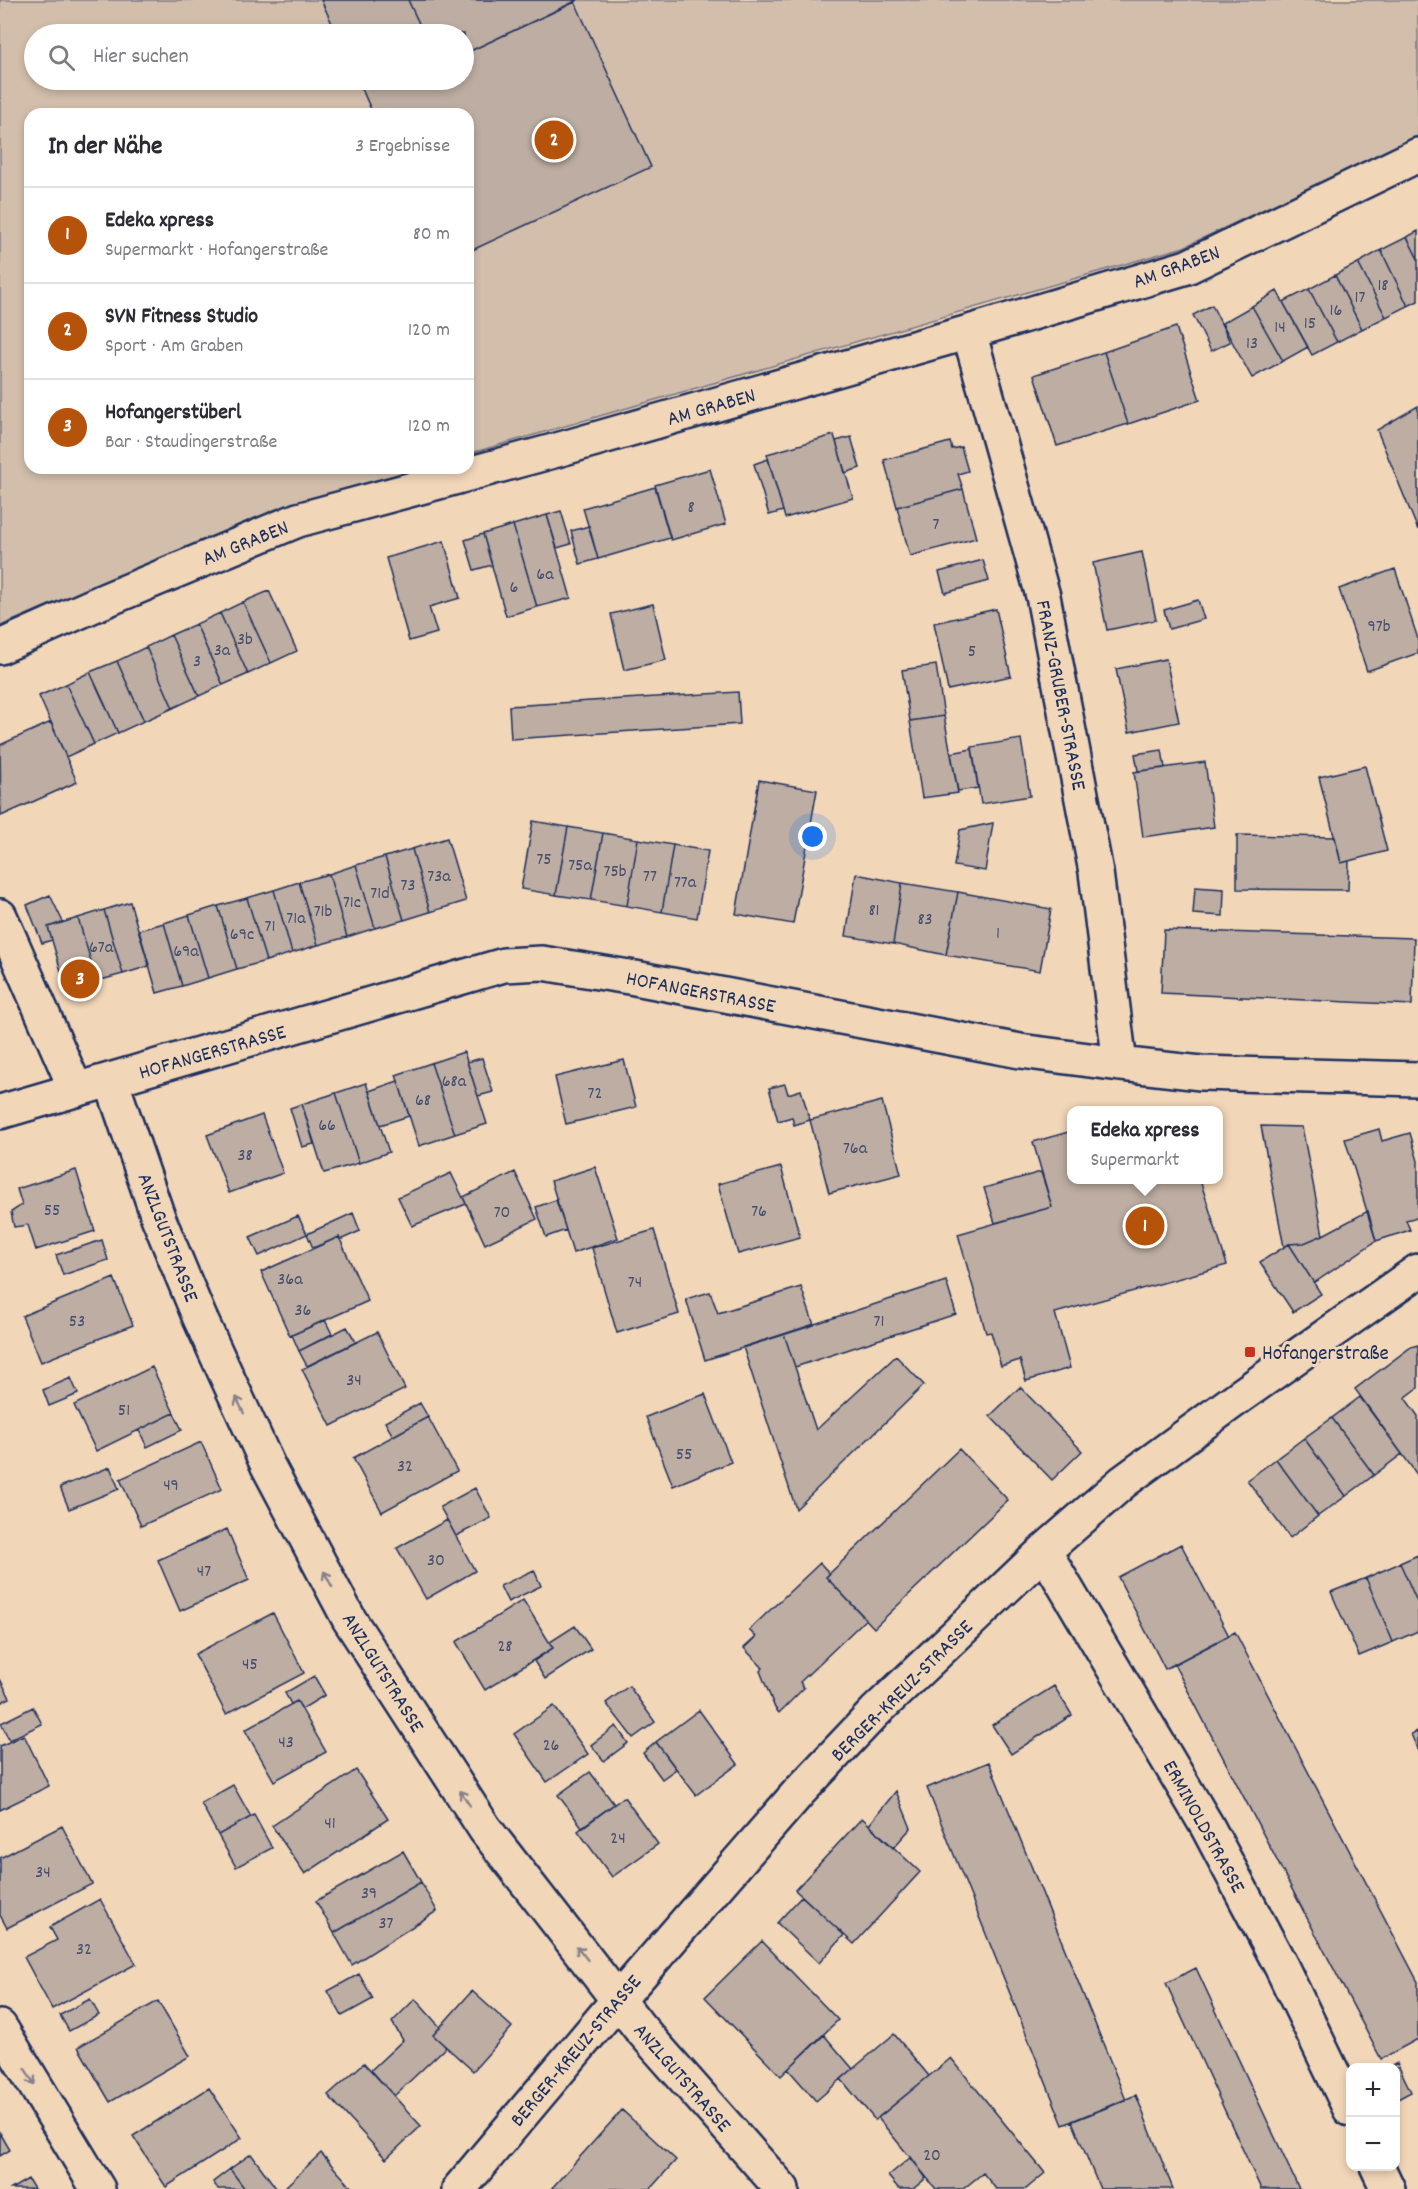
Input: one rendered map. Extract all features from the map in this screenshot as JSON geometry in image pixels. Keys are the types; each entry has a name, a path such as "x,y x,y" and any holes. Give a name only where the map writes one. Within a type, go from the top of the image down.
{"street":[{"name":"AM GRABEN","path":"474,472 969,332 1187,267 1418,155"},
{"name":"FRANZ-GRUBER-STRASSE","path":"969,332 1043,596 1096,872 1120,1064"},
{"name":"AM GRABEN","path":"0,646 298,520 468,474"},
{"path":"0,916 76,1090"},
{"name":"HOFANGERSTRASSE","path":"0,1112 504,965 542,963 635,978 1020,1050 1120,1064 1201,1073 1418,1079"},
{"name":"ANZLGUTSTRASSE","path":"111,1080 158,1217 199,1316 268,1466 349,1619 485,1829 639,2027 782,2189"},
{"name":"BERGER-KREUZ-STRASSE","path":"459,2189 618,2000 799,1792 868,1720 1044,1551 1122,1482 1418,1271"},
{"name":"ERMINOLDSTRASSE","path":"1044,1551 1207,1826 1281,1966 1346,2101"},
{"path":"1,2031 98,2189"},
{"path":"1379,2171 1388,2189"}],"shaded area":[{"path":"0,0 1418,0 1418,136 1184,247 474,452 474,108 24,108 24,474 398,474 276,509 0,626"}],"building":[{"path":"321,0 408,0 419,24 332,24"},
{"path":"408,0 578,0 474,49 474,24 419,24"},
{"path":"575,2 651,167 474,249 474,108 370,108 362,90 474,90 474,49"},
{"path":"1418,231 1418,259 1407,237"},
{"path":"1407,237 1418,259 1418,301 1408,306 1381,250"},
{"path":"1381,250 1408,306 1386,317 1358,263"},
{"path":"1358,263 1386,317 1362,329 1335,275"},
{"path":"1335,275 1362,329 1337,342 1309,289"},
{"path":"1309,289 1337,342 1312,355 1283,302"},
{"path":"1277,291 1308,347 1283,361 1252,306"},
{"path":"1212,305 1230,342 1211,351 1193,315"},
{"path":"1252,306 1283,361 1252,378 1222,323"},
{"path":"1176,327 1200,400 1128,424 1104,352"},
{"path":"1104,352 1128,424 1057,446 1034,375"},
{"path":"1418,406 1418,530 1377,430"},
{"path":"834,435 853,498 785,518 767,454"},
{"path":"851,437 860,468 845,473 836,441"},
{"path":"950,442 952,449 961,447 968,471 958,474 963,489 897,507 884,460"},
{"path":"768,459 783,511 769,515 754,464"},
{"path":"710,469 726,524 671,540 655,485"},
{"path":"655,487 670,538 598,559 583,508"},
{"path":"963,489 976,538 910,556 897,507"},
{"path":"561,511 571,544 557,548 547,515"},
{"path":"547,515 571,598 537,607 513,525"},
{"path":"513,525 537,607 506,616 483,534"},
{"path":"589,526 598,559 580,564 571,531"},
{"path":"483,534 492,565 474,570 465,540"},
{"path":"444,541 460,598 429,607 437,633 409,641 386,558"},
{"path":"1142,552 1156,620 1107,630 1093,563"},
{"path":"983,560 989,581 945,593 939,572"},
{"path":"1395,569 1418,639 1418,653 1367,671 1339,589"},
{"path":"269,591 297,651 271,663 243,602"},
{"path":"1198,600 1204,619 1169,629 1164,610"},
{"path":"243,602 271,663 248,674 220,613"},
{"path":"653,604 666,660 624,670 611,614"},
{"path":"996,609 1011,676 948,690 934,623"},
{"path":"220,613 248,674 223,685 196,624"},
{"path":"196,624 223,685 199,696 171,635"},
{"path":"171,635 199,696 173,708 146,647"},
{"path":"146,647 173,708 144,721 117,661"},
{"path":"1166,659 1179,722 1129,732 1116,669"},
{"path":"117,661 144,721 118,733 90,672"},
{"path":"936,665 944,716 910,721 902,670"},
{"path":"90,672 118,733 94,744 66,684"},
{"path":"66,684 94,744 66,757 39,696"},
{"path":"738,692 740,724 511,739 509,706"},
{"path":"944,716 958,793 922,798 910,721"},
{"path":"51,722 77,782 1,816 0,745"},
{"path":"1021,739 1030,796 981,804 972,747"},
{"path":"972,749 978,788 958,791 951,753"},
{"path":"1162,750 1165,768 1138,771 1135,754"},
{"path":"1205,762 1214,827 1143,837 1134,772"},
{"path":"1365,766 1387,851 1341,863 1319,777"},
{"path":"759,780 817,790 793,924 736,914"},
{"path":"533,821 568,827 556,895 521,889"},
{"path":"993,823 985,871 954,866 960,830"},
{"path":"568,827 603,833 591,900 556,895"},
{"path":"603,833 638,839 627,906 591,900"},
{"path":"1237,835 1335,837 1341,863 1349,861 1348,890 1237,889"},
{"path":"447,838 466,901 430,912 412,849"},
{"path":"638,839 673,845 662,912 627,906"},
{"path":"673,845 708,851 697,918 662,912"},
{"path":"412,849 430,912 404,920 385,857"},
{"path":"385,857 404,920 375,928 356,865"},
{"path":"356,865 375,928 347,937 329,874"},
{"path":"329,874 347,937 318,945 299,882"},
{"path":"856,874 902,883 893,944 846,936"},
{"path":"299,882 318,945 292,953 274,890"},
{"path":"902,883 958,892 946,955 893,944"},
{"path":"1195,887 1224,889 1223,916 1193,914"},
{"path":"274,890 292,953 266,961 247,898"},
{"path":"958,892 1051,909 1040,971 946,955"},
{"path":"50,895 63,922 48,927 52,940 42,943 27,905"},
{"path":"247,898 266,961 237,969 218,906"},
{"path":"130,902 149,966 123,974 104,910"},
{"path":"218,906 237,969 208,978 189,915"},
{"path":"104,910 123,974 97,981 78,918"},
{"path":"189,915 208,978 182,986 164,923"},
{"path":"78,918 97,981 67,991 48,927"},
{"path":"164,923 182,986 157,993 139,930"},
{"path":"1164,930 1414,938 1412,1005 1161,993"},
{"path":"464,1052 487,1124 455,1134 431,1063"},
{"path":"482,1058 493,1092 478,1096 467,1062"},
{"path":"624,1060 636,1107 566,1124 555,1077"},
{"path":"431,1063 455,1134 419,1146 396,1075"},
{"path":"398,1081 409,1116 380,1125 369,1091"},
{"path":"366,1083 389,1152 359,1163 336,1093"},
{"path":"785,1084 788,1094 801,1090 810,1120 794,1125 792,1117 778,1121 769,1088"},
{"path":"336,1093 359,1163 324,1173 302,1104"},
{"path":"882,1101 901,1174 829,1193 810,1120"},
{"path":"302,1104 314,1144 302,1147 290,1108"},
{"path":"262,1115 283,1173 229,1193 207,1135"},
{"path":"1261,1126 1302,1127 1323,1235 1304,1243 1289,1244 1284,1247"},
{"path":"1379,1129 1382,1141 1410,1133 1418,1161 1418,1217 1406,1220 1410,1230 1376,1241 1345,1139"},
{"path":"1067,1132 1067,1184 1201,1184 1227,1265 1055,1313 1070,1368 1026,1381 1020,1360 1001,1366 991,1332 986,1333 958,1234 1052,1207 1033,1142"},
{"path":"595,1167 618,1238 573,1253 551,1181"},
{"path":"781,1167 800,1237 738,1254 718,1184"},
{"path":"76,1170 95,1231 36,1250 28,1225 14,1227 11,1212 22,1205 17,1189"},
{"path":"515,1172 537,1219 485,1244 463,1197"},
{"path":"1041,1172 1052,1207 995,1223 984,1188"},
{"path":"451,1173 466,1204 412,1226 398,1197"},
{"path":"556,1200 566,1230 546,1237 536,1207"},
{"path":"1368,1211 1376,1241 1314,1283 1289,1244 1304,1243"},
{"path":"353,1213 360,1231 313,1248 307,1234"},
{"path":"298,1216 307,1234 259,1256 250,1237"},
{"path":"654,1230 679,1314 617,1333 592,1248"},
{"path":"339,1237 368,1301 290,1336 261,1272"},
{"path":"102,1240 108,1260 63,1275 56,1255"},
{"path":"1289,1244 1321,1294 1293,1312 1260,1262"},
{"path":"114,1278 133,1325 41,1362 22,1316"},
{"path":"946,1281 956,1314 795,1367 784,1334"},
{"path":"801,1287 814,1325 705,1360 686,1299 710,1292 718,1313"},
{"path":"325,1320 332,1334 299,1351 292,1335"},
{"path":"347,1327 356,1342 307,1366 299,1351"},
{"path":"377,1332 405,1389 331,1426 302,1369"},
{"path":"784,1334 816,1430 896,1356 924,1385 796,1509 743,1347"},
{"path":"1418,1345 1418,1388 1405,1398 1418,1416 1418,1476 1355,1389 1411,1347"},
{"path":"152,1367 174,1413 96,1451 74,1405"},
{"path":"71,1378 78,1394 49,1406 43,1390"},
{"path":"1020,1387 1082,1451 1052,1480 990,1416"},
{"path":"705,1394 731,1462 673,1486 646,1417"},
{"path":"1360,1397 1402,1454 1374,1475 1332,1418"},
{"path":"420,1403 428,1417 393,1436 385,1422"},
{"path":"174,1413 182,1430 147,1447 139,1430"},
{"path":"428,1417 457,1471 382,1512 353,1458"},
{"path":"1332,1418 1374,1475 1346,1496 1304,1438"},
{"path":"1304,1438 1346,1496 1318,1516 1276,1459"},
{"path":"201,1442 222,1489 141,1526 120,1479"},
{"path":"959,1449 1008,1500 874,1628 826,1577"},
{"path":"1276,1459 1318,1516 1290,1538 1247,1480"},
{"path":"110,1467 119,1489 69,1509 60,1487"},
{"path":"475,1488 491,1518 456,1536 440,1507"},
{"path":"447,1520 475,1571 426,1599 397,1548"},
{"path":"227,1529 249,1580 180,1611 158,1560"},
{"path":"1181,1544 1229,1636 1165,1669 1118,1577"},
{"path":"1418,1555 1418,1604 1400,1563"},
{"path":"820,1563 830,1574 826,1577 866,1619 800,1682 804,1688 779,1713 760,1671 763,1668 744,1648 756,1637 749,1630"},
{"path":"1400,1563 1418,1604 1418,1631 1393,1642 1366,1578"},
{"path":"534,1570 541,1586 508,1602 500,1586"},
{"path":"1366,1578 1393,1642 1359,1656 1331,1592"},
{"path":"523,1600 553,1648 485,1690 456,1642"},
{"path":"273,1613 304,1673 226,1714 195,1654"},
{"path":"575,1626 591,1649 545,1679 534,1661 553,1648 550,1642"},
{"path":"1235,1632 1418,1982 1418,2039 1381,2059 1174,1664"},
{"path":"314,1676 325,1695 302,1709 297,1701 291,1704 285,1693"},
{"path":"0,1679 10,1698 0,1703"},
{"path":"629,1686 655,1722 633,1738 606,1703"},
{"path":"1054,1686 1072,1715 1011,1754 992,1725"},
{"path":"297,1701 326,1752 274,1781 245,1730"},
{"path":"554,1706 588,1754 547,1782 514,1734"},
{"path":"33,1707 42,1724 9,1740 1,1723"},
{"path":"699,1710 738,1764 696,1795 656,1742"},
{"path":"616,1726 628,1743 604,1761 591,1745"},
{"path":"1418,1731 1418,1751 1411,1734"},
{"path":"24,1735 49,1786 0,1810 0,1746"},
{"path":"656,1742 676,1769 662,1779 643,1753"},
{"path":"989,1762 1126,2100 1063,2125 927,1788"},
{"path":"356,1770 388,1819 305,1874 272,1826"},
{"path":"590,1772 614,1804 582,1827 558,1795"},
{"path":"233,1785 251,1817 218,1835 201,1803"},
{"path":"896,1791 911,1828 893,1848 869,1825"},
{"path":"624,1797 658,1844 612,1877 578,1831"},
{"path":"254,1815 272,1848 236,1867 218,1835"},
{"path":"862,1818 920,1872 854,1944 795,1890"},
{"path":"62,1826 92,1884 7,1928 0,1915 0,1858"},
{"path":"403,1851 421,1882 334,1933 316,1901"},
{"path":"421,1882 437,1911 352,1965 334,1933"},
{"path":"802,1896 844,1935 819,1963 777,1923"},
{"path":"100,1899 136,1964 52,2009 24,1957 57,1940 50,1927"},
{"path":"762,1941 838,2020 781,2076 705,1997"},
{"path":"1196,1968 1299,2189 1261,2189 1166,1983"},
{"path":"359,1974 373,1999 342,2016 328,1991"},
{"path":"472,1991 512,2027 473,2071 433,2035"},
{"path":"90,1999 99,2015 69,2031 60,2015"},
{"path":"415,1999 440,2027 433,2035 446,2047 394,2096 371,2070 403,2040 392,2022"},
{"path":"158,2001 190,2056 110,2102 78,2047"},
{"path":"894,2034 929,2076 875,2120 841,2079"},
{"path":"824,2035 853,2069 816,2101 788,2069"},
{"path":"951,2058 1045,2173 1026,2189 996,2189 983,2173 963,2189 936,2189 878,2118"},
{"path":"364,2063 421,2126 386,2159 328,2095"},
{"path":"1400,2069 1411,2092 1400,2098"},
{"path":"209,2088 242,2138 166,2187 133,2136"},
{"path":"1136,2095 1173,2189 1100,2189 1072,2121"},
{"path":"622,2110 676,2160 650,2189 551,2189"},
{"path":"0,2133 10,2150 0,2156"},
{"path":"321,2153 353,2189 283,2189"},
{"path":"251,2154 276,2188 245,2189 230,2169"},
{"path":"911,2157 926,2178 913,2189 899,2189 888,2176"},
{"path":"230,2169 245,2189 218,2189 213,2182"},
{"path":"28,2179 34,2189 11,2189"}],"place":[{"name":"SVN Fitness Studio","path":"554,140"},
{"name":"Hofangerstüberl","path":"80,979"},
{"name":"Edeka xpress","path":"1145,1226"},
{"name":"Hofangerstraße","path":"1250,1352"}]}
